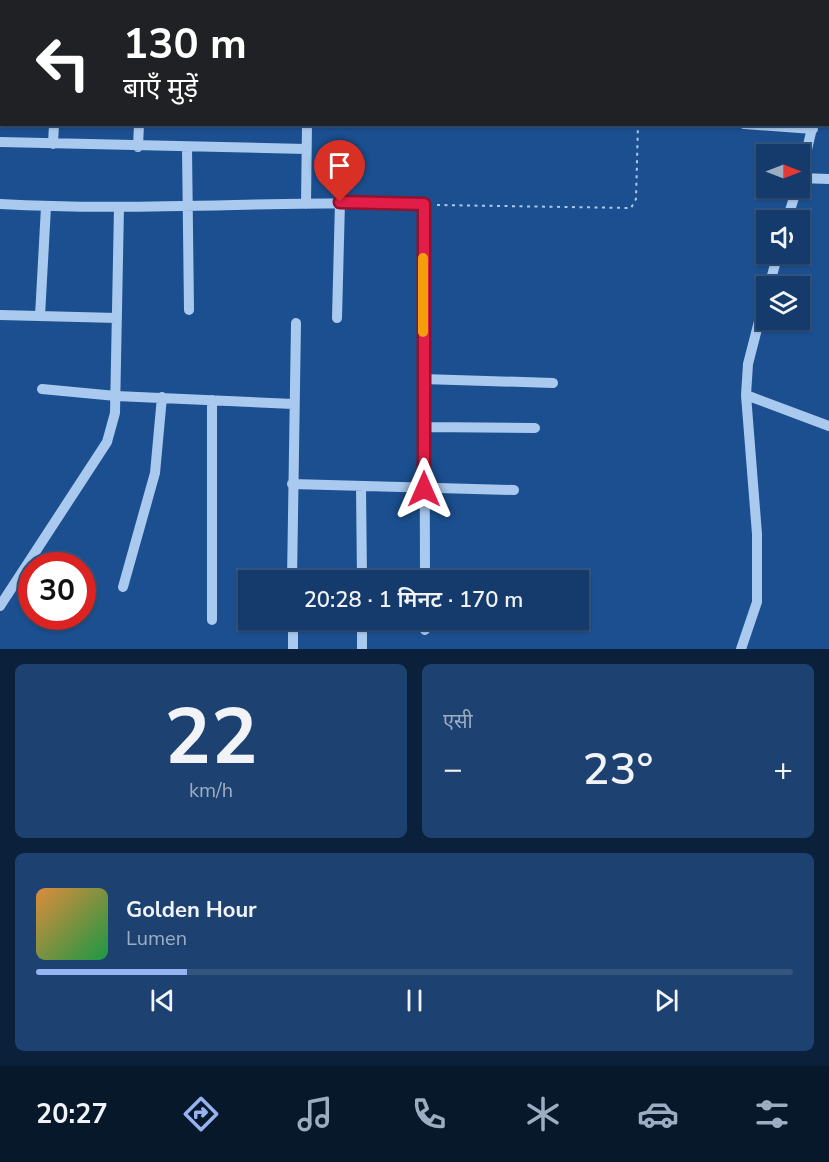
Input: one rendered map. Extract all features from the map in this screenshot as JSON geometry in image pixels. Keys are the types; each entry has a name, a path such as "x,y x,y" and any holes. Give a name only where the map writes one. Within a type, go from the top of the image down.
{"street":[{"path":"53,144 54,126"},
{"path":"138,147 139,126"},
{"path":"306,204 307,126"},
{"path":"790,126 813,127 809,144"},
{"path":"0,142 138,147 306,149"},
{"path":"187,148 189,310"},
{"path":"810,178 829,179"},
{"path":"337,318 340,202"},
{"path":"0,204 46,207 340,202 424,204 425,570"},
{"path":"40,316 46,207"},
{"path":"0,606 106,442 112,429 116,396 119,207"},
{"path":"0,315 117,318"},
{"path":"292,570 296,323"},
{"path":"741,649 758,602 759,577 746,395 748,364 757,330"},
{"path":"423,380 553,383"},
{"path":"42,389 116,396 293,404"},
{"path":"746,395 829,426"},
{"path":"123,587 155,472 162,397"},
{"path":"212,400 212,620"},
{"path":"423,427 535,428"},
{"path":"292,484 514,490"},
{"path":"361,486 362,570"},
{"path":"292,630 293,649"},
{"path":"362,630 362,649"}],"path":[{"path":"424,204 631,208 636,199 638,126"}],"slow traffic":[{"path":"423,258 423,332"}],"route":[{"path":"340,202 424,204 424,489"}]}
